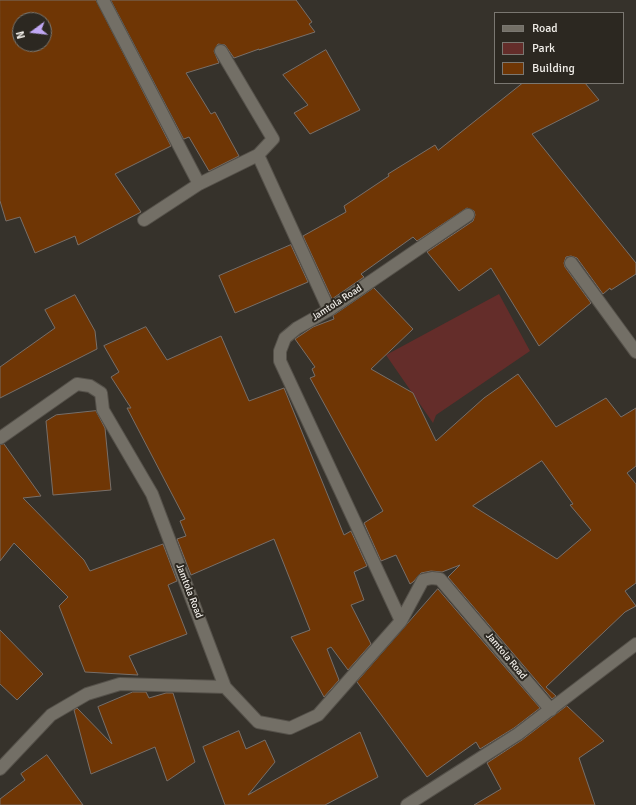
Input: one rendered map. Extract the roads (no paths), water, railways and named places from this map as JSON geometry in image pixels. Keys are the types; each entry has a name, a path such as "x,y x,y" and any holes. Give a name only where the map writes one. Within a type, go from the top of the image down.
{"street":[{"path":"103,0 199,184"},
{"path":"144,220 199,184 258,155 273,140 221,51"},
{"path":"258,155 329,310"},
{"name":"Jamtola Road","path":"401,621 280,361 280,351 285,338 297,328 329,310 468,215"},
{"path":"571,263 636,352"},
{"name":"Jamtola Road","path":"0,438 77,384 90,386 101,393 103,410 152,494 226,687 258,722 290,728 318,715 401,621 423,580 432,578 440,579 551,710"},
{"path":"407,805 518,734 636,644"},
{"path":"0,769 51,715 87,694 120,684 226,687"}]}
